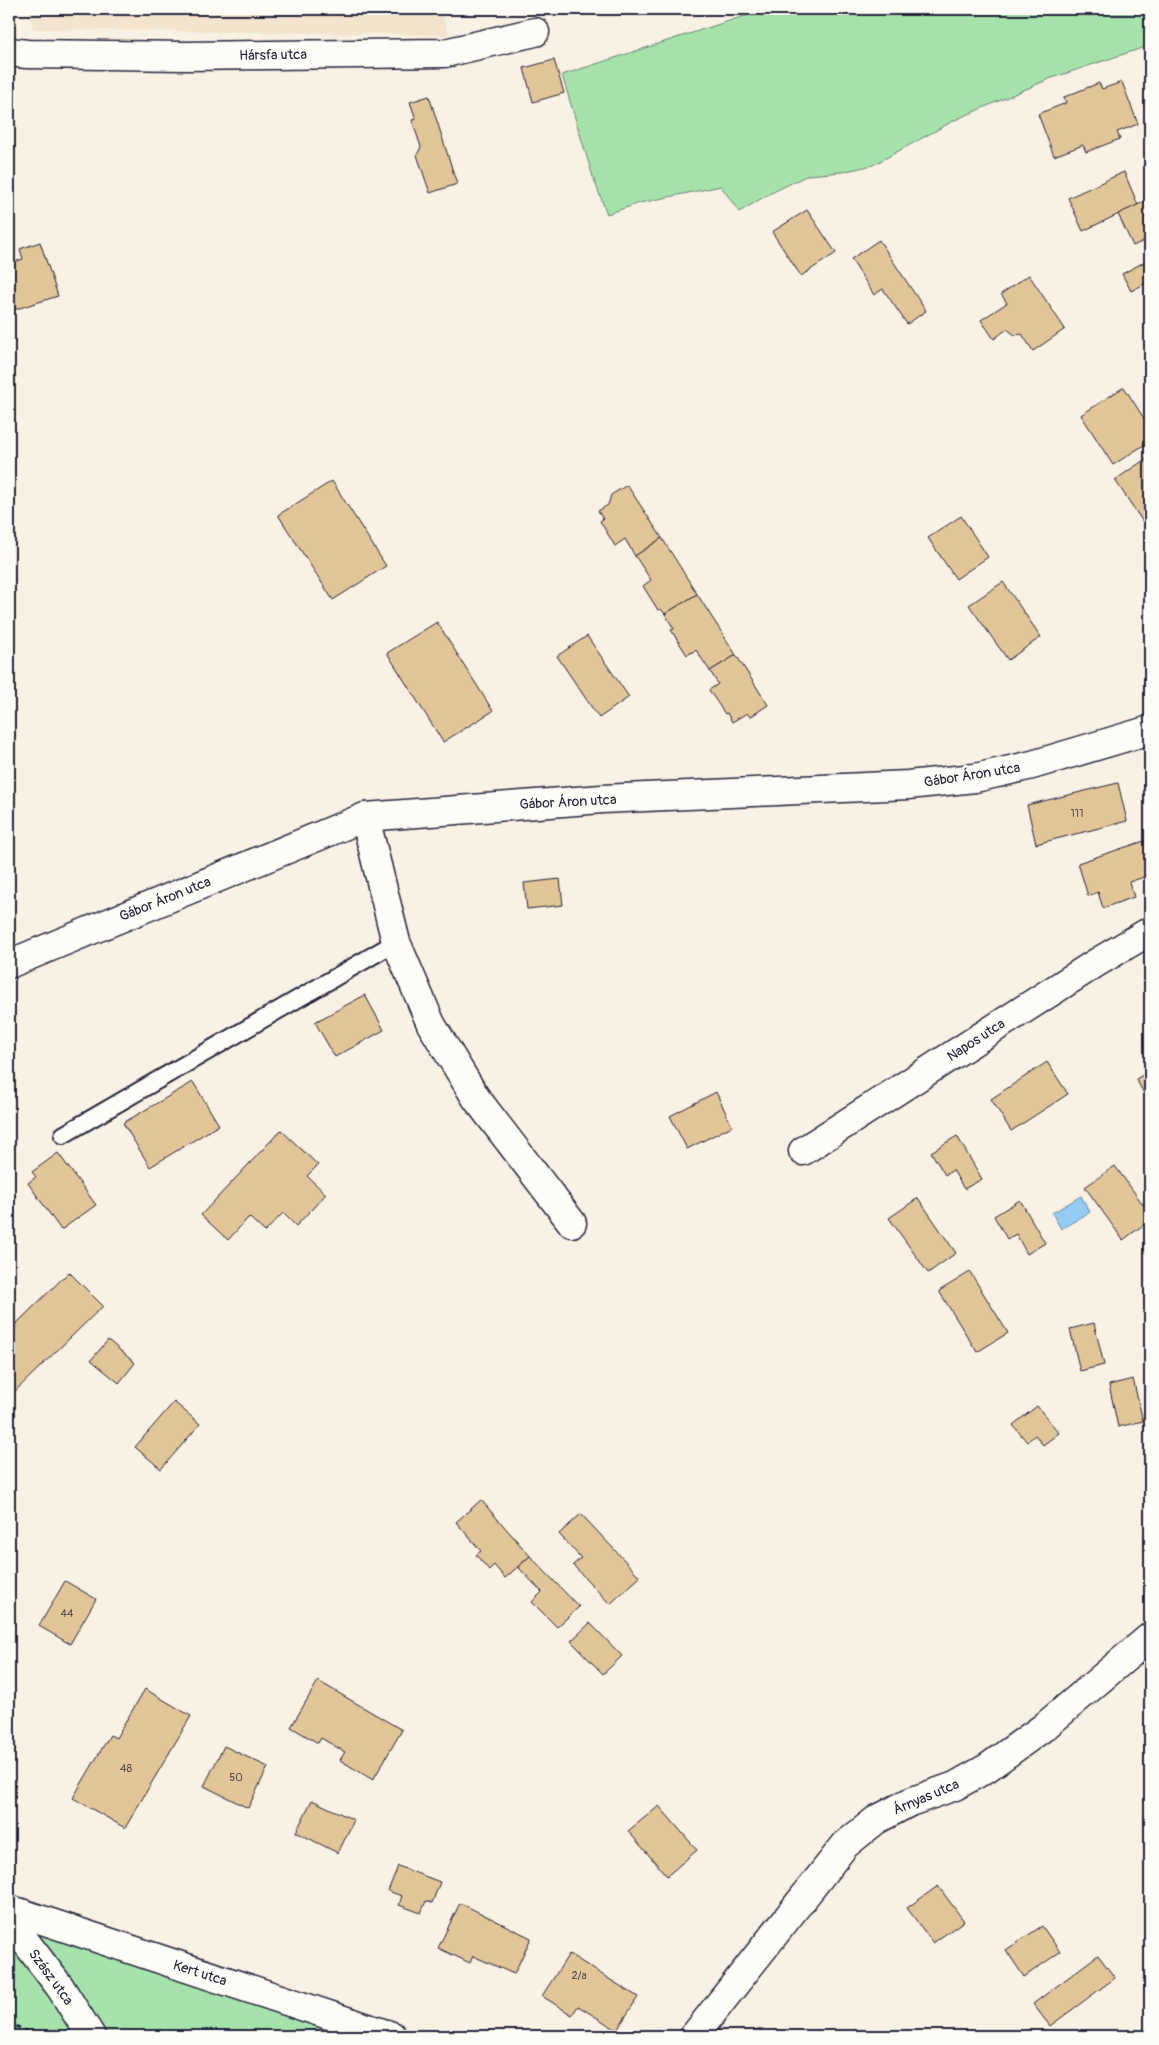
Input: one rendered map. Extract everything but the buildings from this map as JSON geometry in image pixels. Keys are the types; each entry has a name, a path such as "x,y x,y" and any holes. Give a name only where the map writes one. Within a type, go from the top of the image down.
{"street":[{"name":"Hársfa utca","path":"9,52 27,54 186,56 444,53 535,32"},
{"name":"Gábor Áron utca","path":"9,964 365,817 602,799 908,786 975,778 1032,765 1150,730"},
{"path":"365,817 396,942 431,1024 476,1098 572,1223"},
{"name":"Napos utca","path":"803,1151 1096,963 1150,931"},
{"name":"Árnyas utca","path":"694,2036 846,1845 876,1820 910,1802 954,1786 987,1768 1044,1726 1150,1637"},
{"name":"Kert utca","path":"9,1909 392,2036"},
{"name":"Szász utca","path":"9,1920 60,1987 91,2036"}],"lane":[{"path":"63,1135 396,942"}],"path":[{"path":"9,2023 36,2036"}],"shaded area":[{"path":"28,9 441,9 449,35 33,29"}],"green space":[{"path":"766,9 1150,9 1150,47 1049,79 955,120 873,165 842,172 808,175 769,194 739,212 721,186 640,203 607,214 593,177 562,75"},
{"path":"9,1905 355,2036 9,2036"}],"water":[{"path":"1081,1196 1090,1212 1061,1229 1052,1213"}]}
